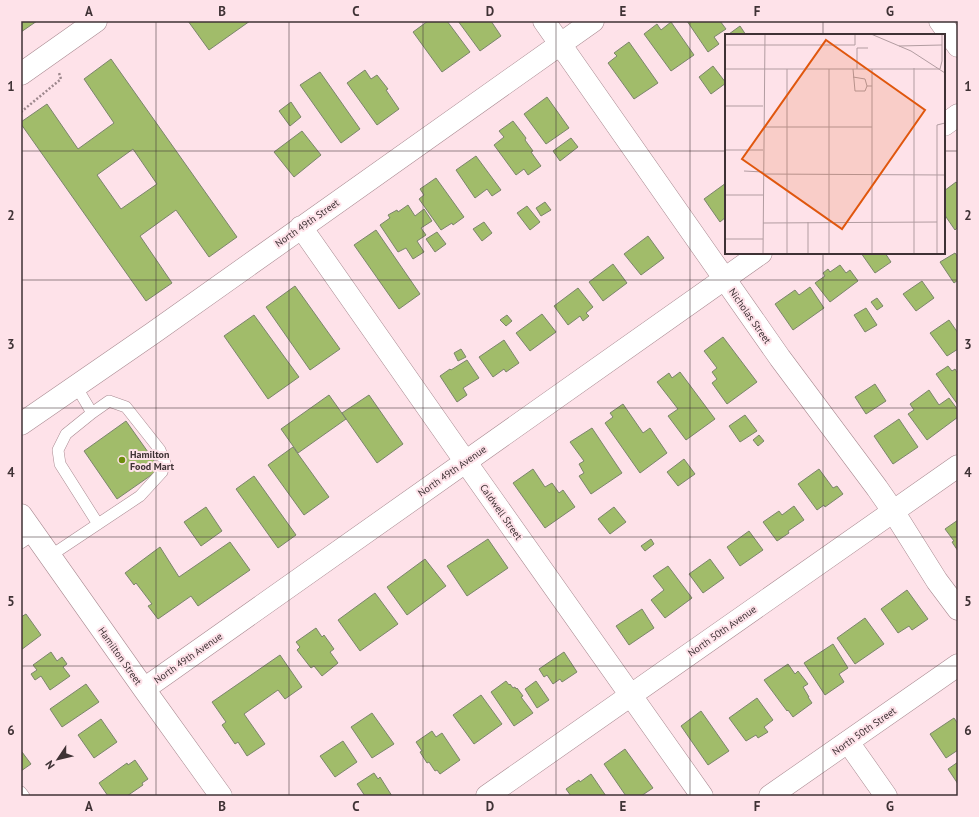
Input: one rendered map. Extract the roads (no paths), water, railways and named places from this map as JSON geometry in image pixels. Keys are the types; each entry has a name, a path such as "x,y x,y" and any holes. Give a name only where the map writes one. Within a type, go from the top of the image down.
{"street":[{"path":"21,74 96,21"},
{"name":"Nicholas Street","path":"544,21 780,358 877,488 937,581 958,609"},
{"name":"North 49th Street","path":"21,424 593,21"},
{"path":"940,21 958,46"},
{"path":"945,124 958,115"},
{"name":"Caldwell Street","path":"301,227 702,796"},
{"name":"North 49th Avenue","path":"144,689 760,254"},
{"name":"North 50th Avenue","path":"487,796 958,466"},
{"name":"Hamilton Street","path":"21,515 28,538 50,556 220,796"},
{"name":"North 50th Street","path":"770,796 958,665"},
{"path":"848,742 886,796"}],"lane":[{"path":"76,386 92,413"},
{"path":"50,556 98,524 140,496 162,472 165,463 160,450 126,407 109,401 66,434 58,450 60,464 98,524"},
{"path":"21,792 24,796"}],"place":[{"name":"Hamilton Food Mart","path":"122,460"}]}
